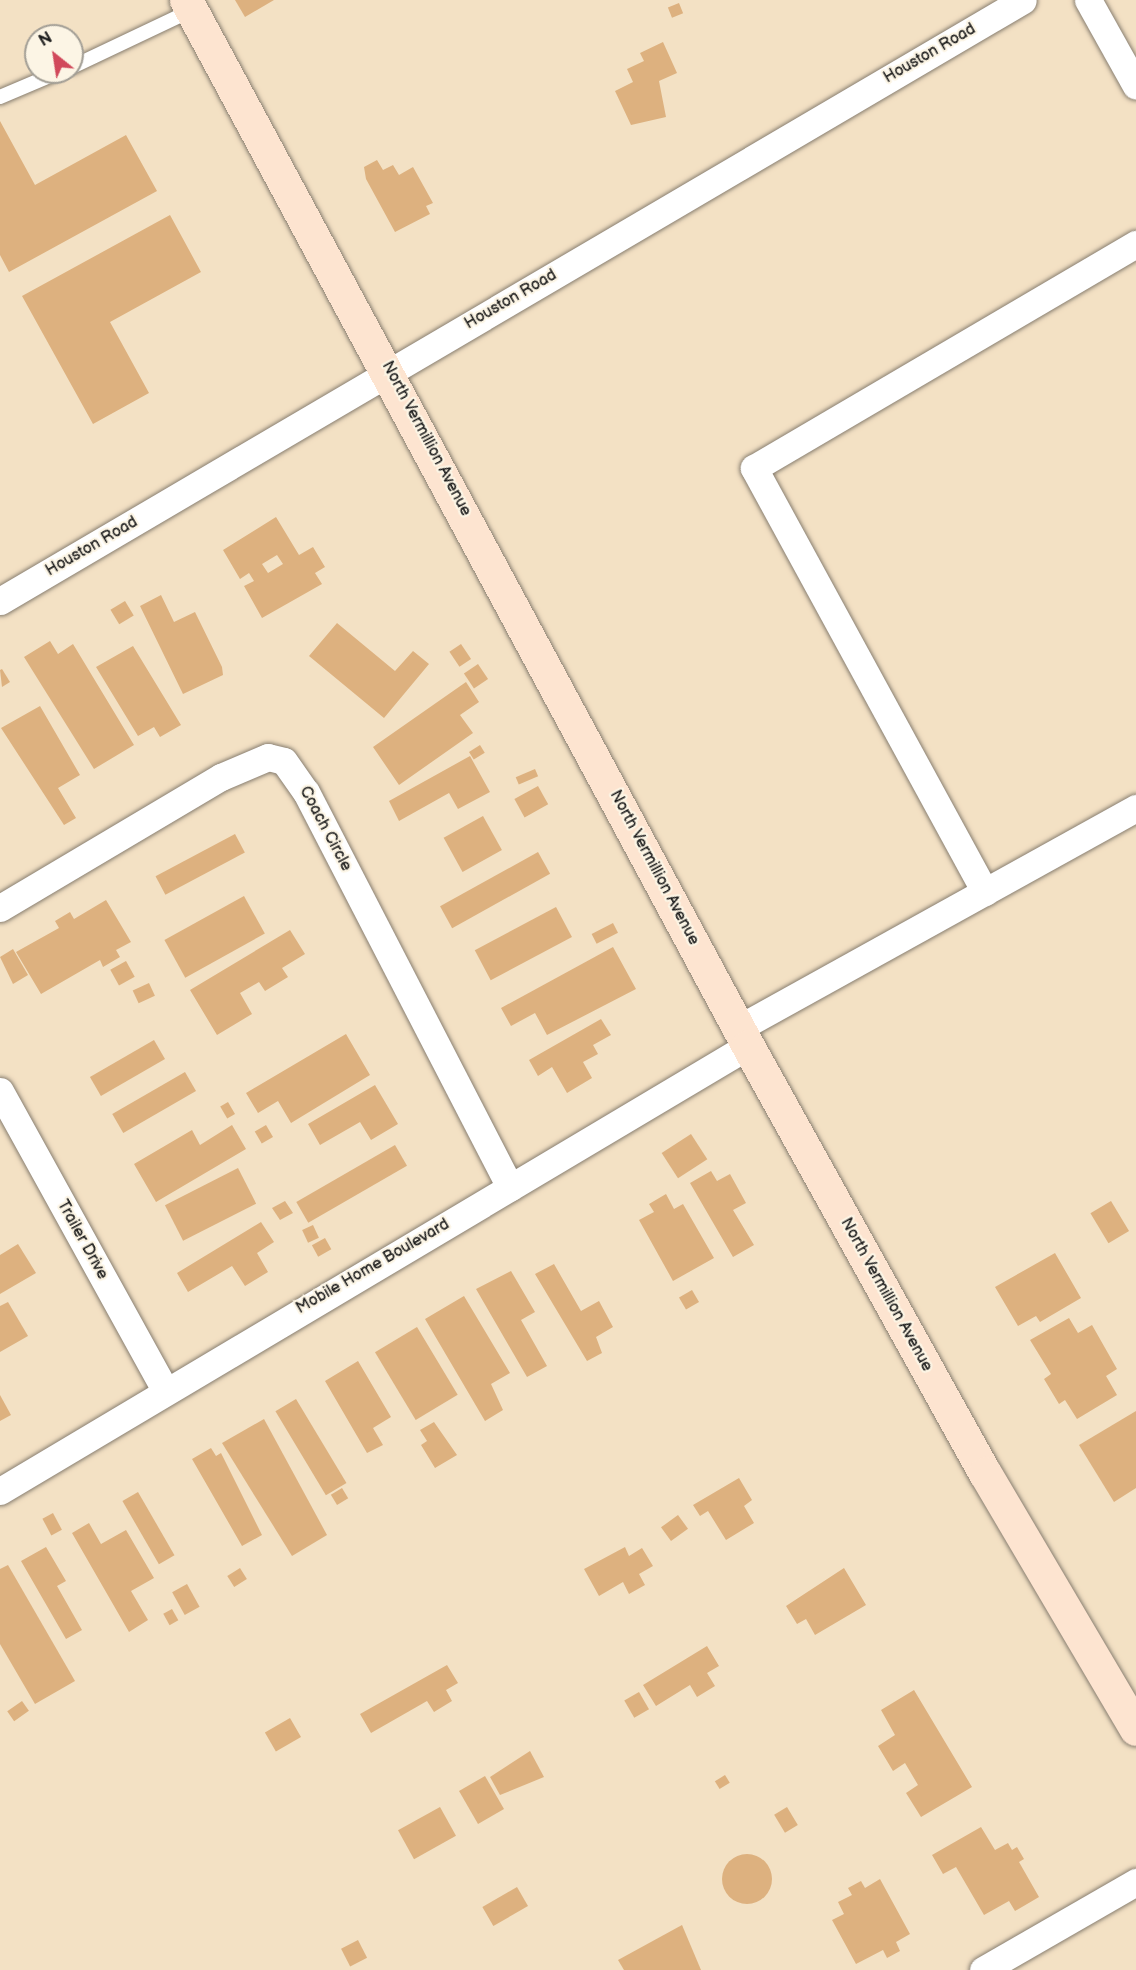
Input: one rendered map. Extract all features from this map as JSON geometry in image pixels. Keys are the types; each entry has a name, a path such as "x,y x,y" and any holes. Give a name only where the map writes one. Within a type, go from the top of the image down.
{"street":[{"name":"Houston Road","path":"0,601 1023,0"},
{"path":"1088,0 1136,86"},
{"name":"North Vermillion Avenue","path":"189,5 390,372 743,1037 985,1473 1136,1729"},
{"path":"985,892 754,468 1136,244"},
{"name":"Coach Circle","path":"0,908 221,777 268,758 284,761 306,792 510,1187"},
{"name":"Mobile Home Boulevard","path":"0,1491 165,1389 510,1187 743,1037 985,892 1136,808"},
{"name":"Trailer Drive","path":"0,1091 165,1389"},
{"path":"983,1970 1136,1882"}],"lane":[{"path":"84,61 189,5"},
{"path":"0,97 31,84"}],"building":[{"path":"235,0 274,0 245,17"},
{"path":"679,3 683,13 672,18 668,7"},
{"path":"663,42 677,73 659,81 666,117 631,125 615,91 633,82 627,69 644,61 640,53"},
{"path":"0,121 35,185 126,135 157,191 9,272 0,255"},
{"path":"377,160 383,170 393,165 399,175 413,167 433,203 426,206 430,214 395,232 366,179 364,167"},
{"path":"170,215 201,272 110,322 149,393 93,424 22,296"},
{"path":"276,517 299,555 313,547 325,567 315,573 322,584 262,618 244,586 254,581 249,573 240,579 223,550","holes":["277,555 283,564 268,573 262,564"]},
{"path":"161,595 174,622 195,612 222,667 223,675 183,694 140,606"},
{"path":"125,601 134,616 119,624 110,610"},
{"path":"337,623 395,671 413,651 429,664 384,718 309,656"},
{"path":"50,641 58,654 73,644 134,745 94,769 24,657"},
{"path":"461,644 471,659 459,667 449,652"},
{"path":"133,646 181,725 160,737 154,727 138,736 96,667"},
{"path":"478,664 488,679 474,688 464,674"},
{"path":"2,669 10,682 2,687 0,670"},
{"path":"466,682 479,702 460,715 473,733 399,785 373,747"},
{"path":"40,706 80,775 58,788 76,818 64,825 1,728"},
{"path":"480,745 485,753 474,760 469,752"},
{"path":"470,756 490,792 458,809 449,793 399,821 389,801"},
{"path":"535,769 538,776 519,785 516,777"},
{"path":"538,786 548,804 525,817 514,799"},
{"path":"483,816 502,850 463,872 444,838"},
{"path":"235,834 245,853 165,895 156,876"},
{"path":"538,852 550,874 452,928 440,906"},
{"path":"244,896 265,934 185,978 164,940"},
{"path":"106,900 131,942 116,950 120,957 103,967 100,960 41,994 16,952 59,928 55,921 70,912 74,919"},
{"path":"556,907 572,937 491,980 475,950"},
{"path":"613,923 618,933 597,944 592,934"},
{"path":"290,930 305,954 282,968 288,977 265,991 259,982 240,993 252,1014 217,1035 190,990"},
{"path":"613,947 636,989 547,1035 535,1013 511,1026 501,1008"},
{"path":"13,949 28,975 13,984 0,957"},
{"path":"126,961 135,977 119,985 110,970"},
{"path":"149,983 155,996 139,1003 133,991"},
{"path":"601,1019 611,1035 593,1045 598,1054 583,1062 592,1078 567,1093 552,1067 538,1076 529,1060"},
{"path":"346,1034 370,1075 291,1123 278,1101 258,1113 246,1093"},
{"path":"154,1040 165,1059 101,1096 90,1077"},
{"path":"185,1072 196,1091 123,1133 112,1114"},
{"path":"375,1085 398,1124 371,1140 360,1122 320,1145 308,1124"},
{"path":"228,1102 235,1114 227,1119 220,1106"},
{"path":"232,1125 246,1149 156,1202 134,1164 192,1130 200,1145"},
{"path":"266,1125 273,1137 262,1144 255,1132"},
{"path":"691,1134 707,1159 678,1178 662,1153"},
{"path":"395,1145 407,1166 308,1223 296,1202"},
{"path":"238,1168 256,1204 183,1241 165,1205"},
{"path":"711,1171 717,1181 730,1174 746,1203 733,1210 754,1245 733,1257 690,1183"},
{"path":"666,1194 674,1209 683,1204 714,1258 673,1281 639,1220 654,1212 649,1204"},
{"path":"285,1201 293,1213 280,1220 272,1208"},
{"path":"1111,1201 1129,1231 1108,1243 1090,1213"},
{"path":"261,1222 274,1242 257,1253 268,1272 245,1286 232,1266 188,1292 177,1273"},
{"path":"313,1225 319,1238 308,1243 302,1230"},
{"path":"325,1238 331,1249 318,1257 312,1245"},
{"path":"18,1244 36,1273 0,1294 0,1255"},
{"path":"1055,1253 1081,1298 1040,1322 1036,1316 1018,1326 995,1287"},
{"path":"554,1264 581,1311 599,1301 613,1327 596,1337 602,1353 587,1361 535,1274"},
{"path":"511,1271 535,1312 521,1320 547,1366 527,1377 476,1289"},
{"path":"692,1290 699,1302 686,1310 679,1298"},
{"path":"464,1296 510,1373 491,1384 503,1410 485,1421 425,1319"},
{"path":"8,1302 28,1336 0,1352 0,1306"},
{"path":"1069,1318 1078,1333 1092,1325 1117,1369 1106,1376 1117,1395 1077,1419 1065,1400 1059,1404 1044,1379 1051,1374 1030,1340"},
{"path":"417,1327 458,1395 416,1420 375,1352"},
{"path":"358,1361 391,1417 373,1428 383,1445 367,1453 325,1381"},
{"path":"0,1395 11,1415 0,1421"},
{"path":"296,1399 346,1483 326,1495 275,1411"},
{"path":"1136,1411 1136,1488 1114,1502 1079,1445"},
{"path":"264,1419 327,1535 292,1556 222,1443"},
{"path":"434,1422 457,1455 435,1468 421,1445 427,1441 420,1430"},
{"path":"211,1448 216,1456 221,1453 262,1535 242,1546 192,1459"},
{"path":"739,1478 752,1500 744,1506 754,1523 726,1540 708,1511 700,1516 693,1505"},
{"path":"342,1488 348,1498 337,1505 331,1495"},
{"path":"138,1492 174,1555 159,1564 122,1501"},
{"path":"53,1513 62,1530 51,1535 42,1519"},
{"path":"678,1515 688,1529 671,1541 661,1527"},
{"path":"89,1523 101,1544 126,1530 154,1578 131,1591 148,1620 129,1632 72,1533"},
{"path":"46,1547 66,1581 57,1586 82,1630 66,1639 21,1561"},
{"path":"625,1547 629,1556 642,1548 653,1566 639,1574 645,1585 629,1594 623,1582 599,1596 584,1569"},
{"path":"8,1565 75,1681 35,1704 0,1644 0,1569"},
{"path":"240,1568 247,1579 234,1587 227,1576"},
{"path":"844,1568 866,1605 815,1635 806,1619 797,1624 786,1606"},
{"path":"187,1584 200,1607 185,1615 172,1592"},
{"path":"172,1609 178,1620 170,1625 163,1614"},
{"path":"707,1646 719,1666 707,1673 715,1686 697,1697 690,1685 656,1706 643,1685"},
{"path":"447,1665 458,1683 446,1690 452,1701 434,1712 427,1701 371,1733 360,1714"},
{"path":"914,1690 972,1787 921,1817 906,1793 918,1785 905,1763 893,1771 878,1746 895,1735 881,1710"},
{"path":"639,1692 649,1709 634,1718 624,1700"},
{"path":"22,1701 29,1711 14,1721 7,1711"},
{"path":"290,1718 301,1737 276,1752 265,1732"},
{"path":"530,1751 544,1777 500,1795 490,1777"},
{"path":"725,1775 730,1783 720,1789 715,1781"},
{"path":"485,1776 504,1809 478,1824 459,1791"},
{"path":"440,1807 456,1836 414,1859 398,1830"},
{"path":"787,1807 798,1825 785,1833 774,1815"},
{"path":"981,1827 995,1850 1008,1843 1012,1850 1017,1847 1024,1859 1019,1862 1039,1897 1015,1911 1009,1901 984,1915 956,1867 943,1874 932,1855"},
{"path":"747,1854 765,1861 772,1879 765,1897 747,1904 729,1897 722,1879 729,1861"},
{"path":"880,1879 910,1934 896,1942 900,1951 887,1958 883,1950 856,1964 832,1920 844,1914 838,1902 852,1895 848,1888 861,1881 865,1888"},
{"path":"517,1887 528,1906 493,1926 482,1907"},
{"path":"682,1925 701,1970 624,1970 618,1960"},
{"path":"358,1940 367,1958 350,1966 341,1949"}]}
